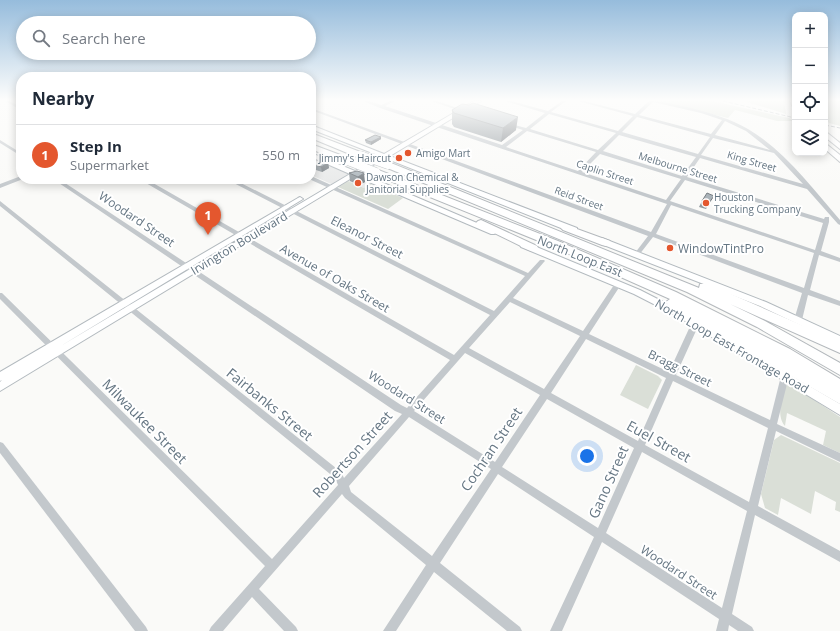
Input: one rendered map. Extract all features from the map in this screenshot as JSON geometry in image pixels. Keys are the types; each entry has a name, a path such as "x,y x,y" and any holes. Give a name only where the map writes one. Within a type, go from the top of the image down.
{"highway":[{"path":"828,136 839,146"},
{"name":"North Loop East","path":"316,137 349,150 365,152 389,160 719,302 840,370"},
{"path":"828,146 840,155"},
{"path":"828,147 840,160"},
{"name":"North Loop East","path":"316,148 667,292 723,319 775,347 840,386"},
{"path":"389,160 606,243"},
{"path":"380,174 533,248"},
{"path":"572,239 683,278 840,347"},
{"path":"613,269 786,373 840,398"},
{"path":"798,320 840,347"},
{"path":"813,394 840,407"}],"main road":[{"path":"318,130 370,154 348,165 336,166"},
{"name":"Irvington Boulevard","path":"0,377 54,349 351,172 389,160 404,143 426,130"},
{"path":"365,152 389,160"},
{"name":"North Loop East Frontage Road","path":"316,157 659,302 786,373 813,394 840,410"},
{"path":"369,179 365,176 367,172 389,160"},
{"path":"606,243 637,254 798,320 840,340"},
{"name":"Irvington Boulevard","path":"0,387 54,349"}],"street":[{"name":"Reid Street","path":"370,130 840,304"},
{"name":"Caplin Street","path":"452,130 840,260"},
{"path":"503,147 525,130"},
{"name":"Melbourne Street","path":"527,130 826,222"},
{"name":"King Street","path":"609,130 807,187"},
{"path":"578,173 621,130"},
{"path":"691,130 775,153"},
{"path":"637,254 652,235 683,178 716,130"},
{"path":"745,130 775,153 840,223"},
{"path":"0,141 16,152"},
{"path":"0,186 16,180"},
{"path":"316,180 528,275"},
{"name":"Woodard Street","path":"63,184 398,408 408,412 496,468 748,631"},
{"name":"Avenue of Oaks Street","path":"151,184 454,360"},
{"name":"Eleanor Street","path":"239,184 495,314"},
{"name":"Fairbanks Street","path":"0,203 338,475 348,496 516,631"},
{"path":"798,320 805,291 829,211"},
{"name":"Robertson Street","path":"215,631 509,299 528,275 542,261"},
{"name":"Cochran Street","path":"389,631 618,284"},
{"name":"Milwaukee Street","path":"0,295 272,566"},
{"name":"Bragg Street","path":"509,299 840,458"},
{"name":"Gano Street","path":"556,631 696,322"},
{"name":"Euel Street","path":"464,349 840,557"},
{"path":"722,631 786,373"},
{"path":"0,446 142,631"},
{"path":"252,589 292,631"}],"shaded area":[{"path":"318,160 372,182 364,188 348,181 338,187 316,177 316,161"},
{"path":"348,181 364,188 370,184 403,198 388,209 338,187"},
{"path":"636,365 658,376 662,380 648,409 620,395"},
{"path":"788,385 793,386 840,417 840,453 823,445 826,431 787,413 785,426 782,422 780,407 785,387"},
{"path":"781,435 840,463 840,512 835,510 836,502 815,491 811,514 781,498 778,515 765,508 761,494 774,440"}],"building":[{"path":"375,135 381,137 371,142 365,140"},
{"path":"322,160 328,163 321,167 316,163"},
{"path":"357,171 364,173 358,177 349,173"},
{"path":"707,193 714,196 709,203 702,201"}],"place":[{"name":"Amigo Mart","path":"408,153"},
{"name":"Jimmy's Haircut","path":"399,158"},
{"name":"Dawson Chemical & Janitorial Supplies","path":"358,183"},
{"name":"Houston Trucking Company","path":"706,203"},
{"name":"Step In","path":"208,235"},
{"name":"WindowTintPro","path":"670,248"}]}
